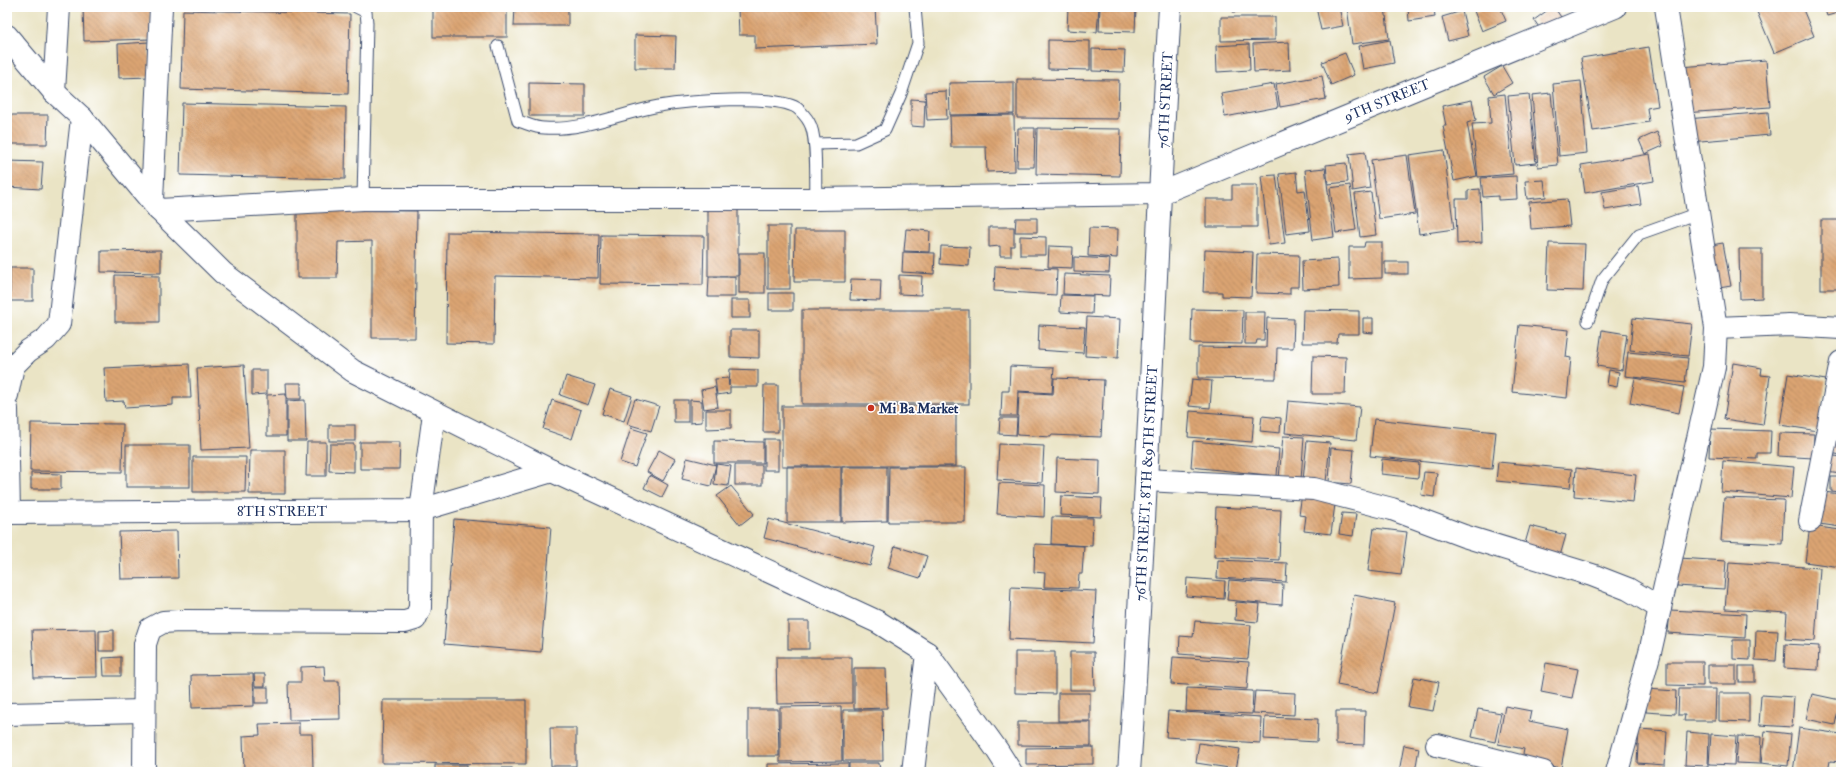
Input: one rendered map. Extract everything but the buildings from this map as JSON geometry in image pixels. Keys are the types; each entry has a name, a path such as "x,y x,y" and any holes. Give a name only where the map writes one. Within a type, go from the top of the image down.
{"street":[{"path":"54,92 59,7"},
{"path":"155,204 161,7"},
{"name":"76TH STREET","path":"1159,194 1170,7"},
{"name":"9TH STREET","path":"1159,194 1615,7"},
{"path":"1617,772 1660,608 1714,367 1716,328 1666,7"},
{"path":"7,36 54,92 82,118 155,204 223,273 353,371 552,471 878,622 927,653 997,750 1011,772"},
{"path":"7,395 13,366 28,351 46,339 59,324 82,118"},
{"path":"155,204 363,199 816,200 1159,194"},
{"name":"76TH STREET, 8TH &9TH STREET","path":"1129,772 1140,621 1159,194"},
{"path":"1716,328 1789,325 1841,328"},
{"path":"1810,521 1841,362"},
{"path":"7,409 8,513"},
{"path":"144,772 146,644 150,629 163,622 405,622 414,619 420,608 421,510 434,413"},
{"name":"8TH STREET","path":"8,513 421,510 552,471"},
{"path":"1146,480 1314,489 1392,509 1464,536 1592,575 1628,589 1660,608"},
{"path":"913,772 927,653"},
{"path":"7,714 144,712"},
{"path":"1437,745 1542,772"}],"lane":[{"path":"356,7 366,12 367,23 363,199"},
{"path":"815,144 856,143 886,130 901,94 918,43 915,7"},
{"path":"498,46 518,121 536,127 569,127 606,120 659,106 708,100 768,100 797,108 810,122 815,144 816,200"},
{"path":"1588,321 1602,280 1638,234 1698,213"}],"place":[{"name":"Mi Ba Market","path":"871,408"}]}
